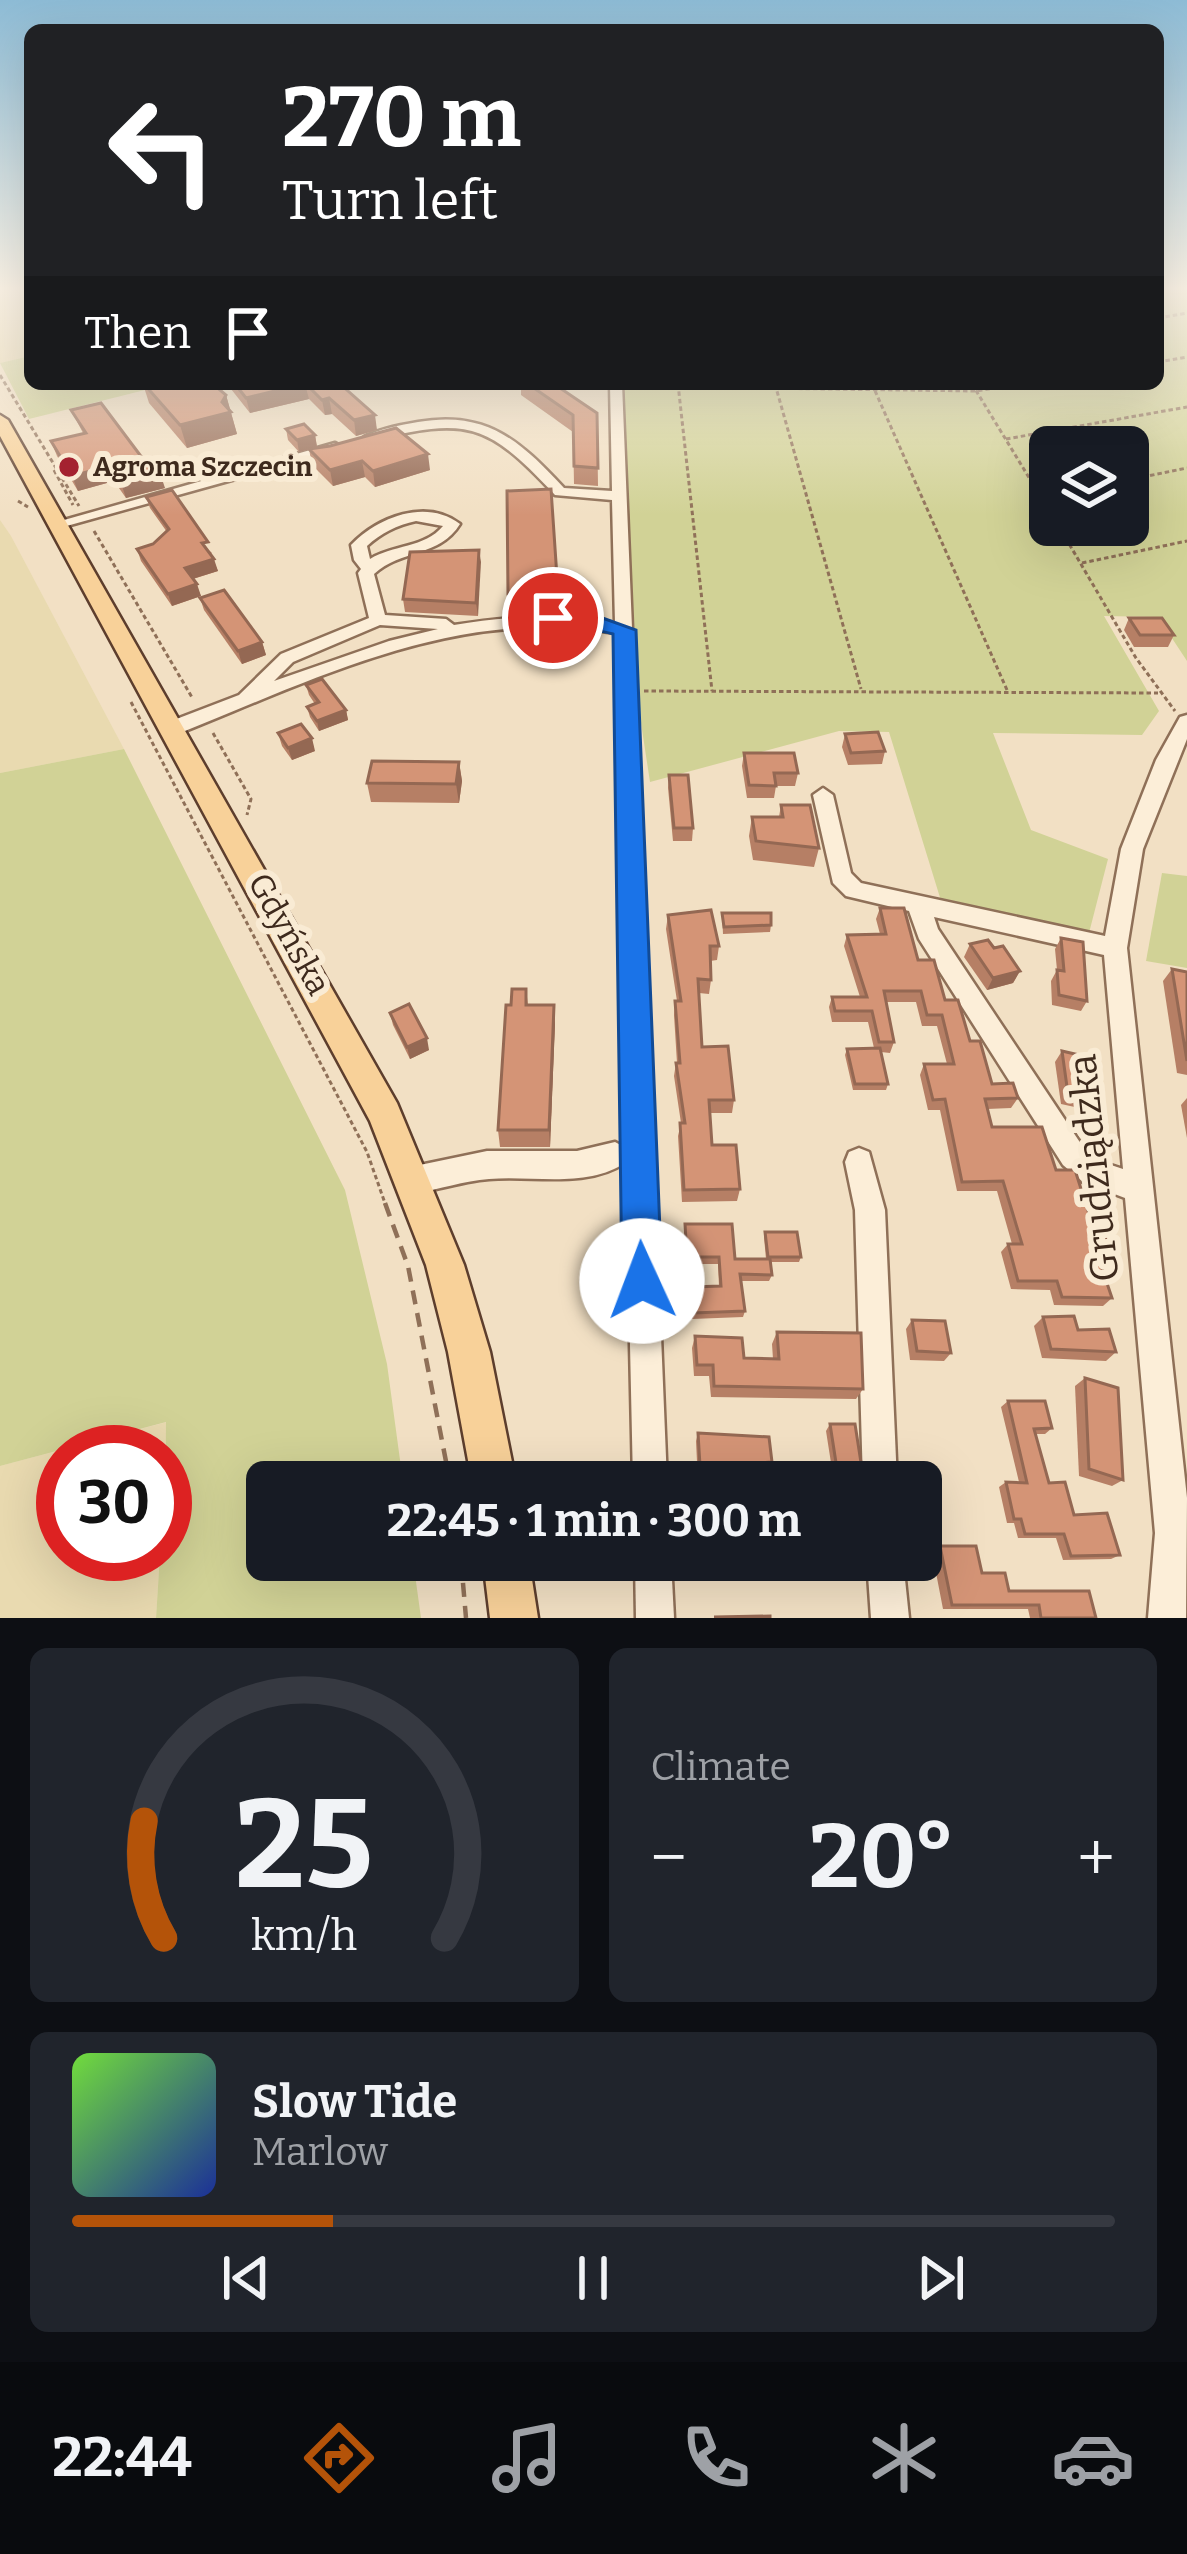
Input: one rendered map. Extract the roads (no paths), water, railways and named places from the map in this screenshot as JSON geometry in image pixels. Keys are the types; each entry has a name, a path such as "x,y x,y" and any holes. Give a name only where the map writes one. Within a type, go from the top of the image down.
{"main road":[{"name":"Gdyńska","path":"0,420 356,1054 415,1180 464,1331 490,1461"},
{"path":"509,1581 514,1618"}],"street":[{"path":"616,390 649,1461"},
{"path":"56,519 444,421 484,425 521,450 560,492 619,496"},
{"path":"370,569 359,545 374,530 425,514 452,524 448,534 433,544 386,554 370,569 378,620"},
{"path":"173,728 448,629 583,618 625,630"},
{"path":"244,700 287,658 378,620 477,625"},
{"name":"Grudziądzka","path":"1166,1618 1172,1533 1115,948 1132,849 1166,760 1187,722"},
{"path":"823,794 844,885 1115,948"},
{"path":"919,906 927,932 1073,1156 1093,1172 1136,1188"},
{"path":"415,1180 487,1166 577,1166 615,1155"},
{"path":"859,1162 869,1210 879,1461"},
{"path":"653,1581 655,1618"},
{"path":"887,1581 890,1618"}],"place":[{"name":"Agroma Szczecin","path":"69,467"}]}
